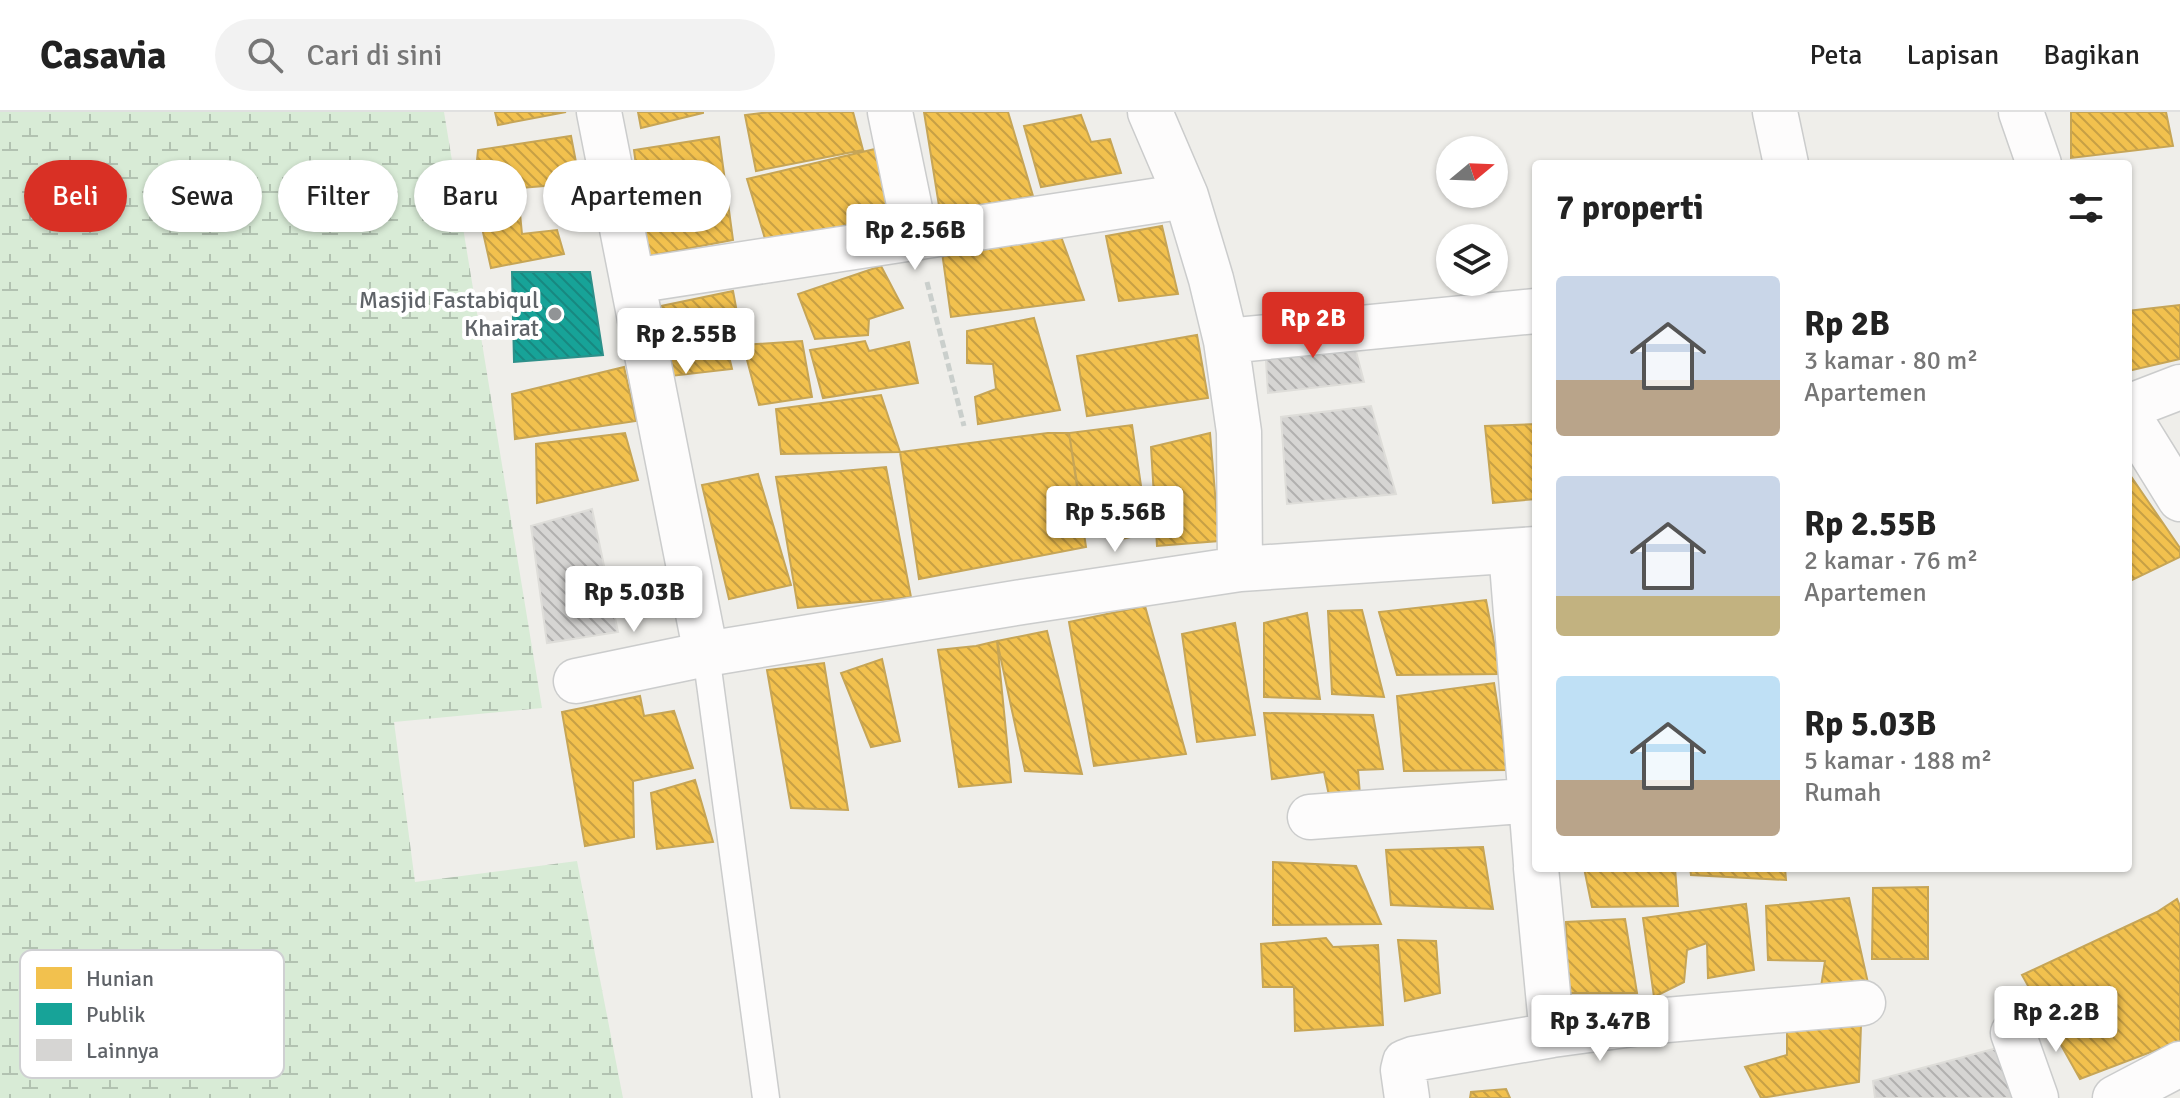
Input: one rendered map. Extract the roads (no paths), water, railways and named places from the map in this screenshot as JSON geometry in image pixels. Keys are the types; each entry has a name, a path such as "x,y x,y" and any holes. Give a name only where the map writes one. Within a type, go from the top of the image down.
{"street":[{"path":"599,112 706,654"},
{"path":"890,112 916,238"},
{"path":"1150,112 1186,196 1226,341 1239,432 1240,569"},
{"path":"1775,112 1785,160"},
{"path":"2021,112 2038,160"},
{"path":"633,281 1186,196"},
{"path":"1226,341 1532,311"},
{"path":"2132,405 2180,387"},
{"path":"2132,421 2180,499"},
{"path":"576,681 706,654 1240,569 1524,550 1532,772"},
{"path":"1310,817 1532,800"},
{"path":"1537,872 1552,1035"},
{"path":"1407,1098 1403,1070 1405,1062 1413,1059 1655,1021 1863,1003"},
{"path":"2013,1033 2036,1098"},
{"path":"2115,1098 2180,1064"}],"lane":[{"path":"706,654 766,1098"}],"place":[{"name":"Masjid Fastabiqul Khairat","path":"555,314"}]}
